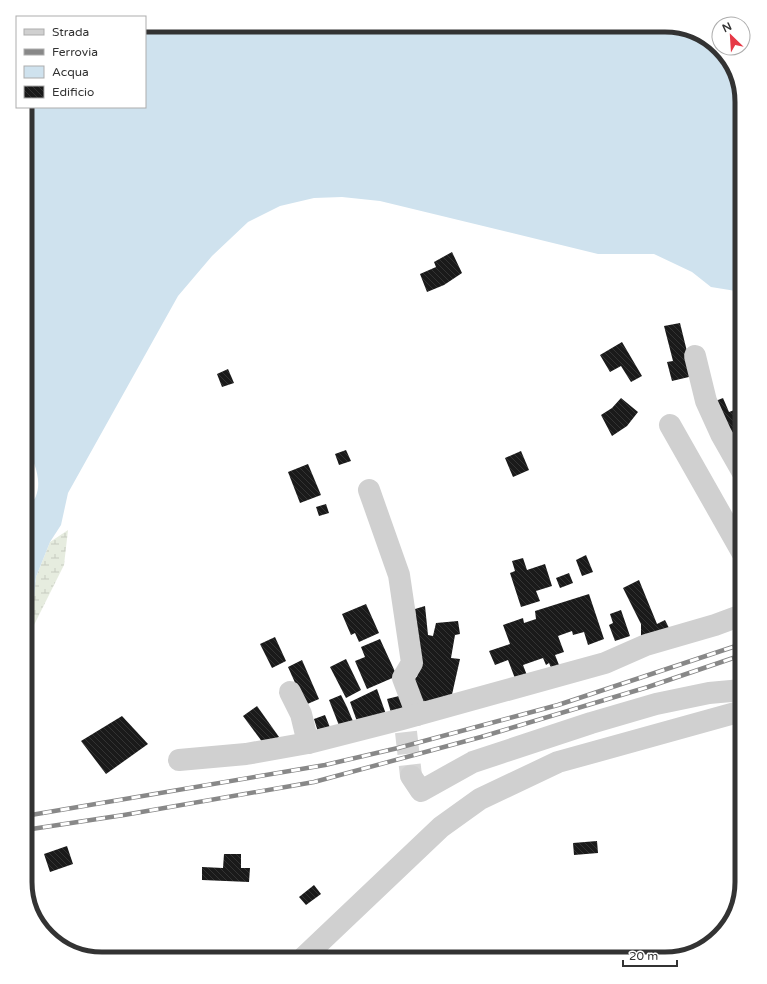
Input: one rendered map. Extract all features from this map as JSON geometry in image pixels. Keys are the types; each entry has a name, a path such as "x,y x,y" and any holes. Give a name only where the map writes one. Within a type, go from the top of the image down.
{"street":[{"path":"695,356 706,401 721,434 735,459"},
{"path":"670,425 735,540"},
{"path":"368,490 399,576 412,663 403,678 408,722"},
{"path":"179,760 246,754 308,743 408,722 605,662 646,645 735,618"},
{"path":"411,776 421,791 473,762 591,723 656,704 709,693 735,691"},
{"path":"290,692 301,714 308,743"},
{"path":"309,952 441,827 480,799 558,762 735,713"}],"green space":[{"path":"68,530 64,565 32,628 32,599 34,597 36,577 50,542"}],"water":[{"path":"146,32 669,32 683,34 700,41 711,50 711,56 718,56 728,71 733,84 735,102 735,291 711,287 692,272 654,254 598,254 380,201 342,197 314,198 280,206 248,222 212,256 178,296 68,493 61,525 50,542 36,577 34,597 32,599 32,502 38,490 38,477 32,458 32,108 146,108"}],"building":[{"path":"452,252 462,273 444,285 427,292 420,274 436,267 434,262"},
{"path":"680,323 693,376 672,381 667,362 673,361 664,326"},
{"path":"622,342 642,376 631,382 621,366 610,372 600,355"},
{"path":"228,369 234,383 222,387 217,374"},
{"path":"621,398 638,412 627,426 612,436 601,415 612,408"},
{"path":"723,398 729,412 735,410 735,432 727,435 713,402"},
{"path":"346,450 351,461 339,465 335,454"},
{"path":"521,451 529,470 513,477 505,458"},
{"path":"308,464 321,495 300,503 288,472"},
{"path":"326,504 329,513 319,516 316,507"},
{"path":"586,555 593,572 582,576 576,560"},
{"path":"523,558 527,570 545,564 552,586 536,591 540,601 521,607 510,573 515,571 512,561"},
{"path":"569,573 573,583 560,588 556,578"},
{"path":"639,580 657,624 665,620 669,628 641,640 641,624 623,588"},
{"path":"589,594 604,639 588,645 584,632 573,635 572,631 558,636 564,652 555,655 561,670 553,672 549,663 546,665 543,658 523,665 528,678 516,681 508,660 495,665 489,651 510,644 503,625 523,618 524,623 536,619 535,611"},
{"path":"366,604 379,633 359,642 355,633 351,635 342,614"},
{"path":"425,606 428,635 433,636 436,623 458,621 460,634 455,635 451,658 460,659 451,699 417,702 409,676 417,677 419,659 415,609"},
{"path":"621,610 630,636 615,641 609,625 613,623 610,614"},
{"path":"275,637 286,661 272,668 260,644"},
{"path":"380,639 397,676 367,689 355,661 365,657 361,647"},
{"path":"346,659 361,690 346,698 330,667"},
{"path":"302,660 319,699 305,705 288,667"},
{"path":"377,689 387,717 358,724 350,702"},
{"path":"341,695 355,726 340,728 329,700"},
{"path":"403,695 410,711 392,716 387,699"},
{"path":"257,706 279,737 266,747 243,716"},
{"path":"325,715 331,730 319,735 314,719"},
{"path":"122,716 148,744 106,774 81,741"},
{"path":"597,841 598,853 574,855 573,843"},
{"path":"67,846 73,864 50,872 44,854"},
{"path":"224,854 241,854 241,868 250,868 249,882 202,880 202,867 223,868"},
{"path":"314,885 321,894 306,905 299,897"}],"tunnel":[{"path":"406,732 411,776"}],"railway":[{"path":"32,815 325,765 398,748 558,705 735,646"},
{"path":"32,829 124,815 314,782 481,737 648,687 735,657"}]}
